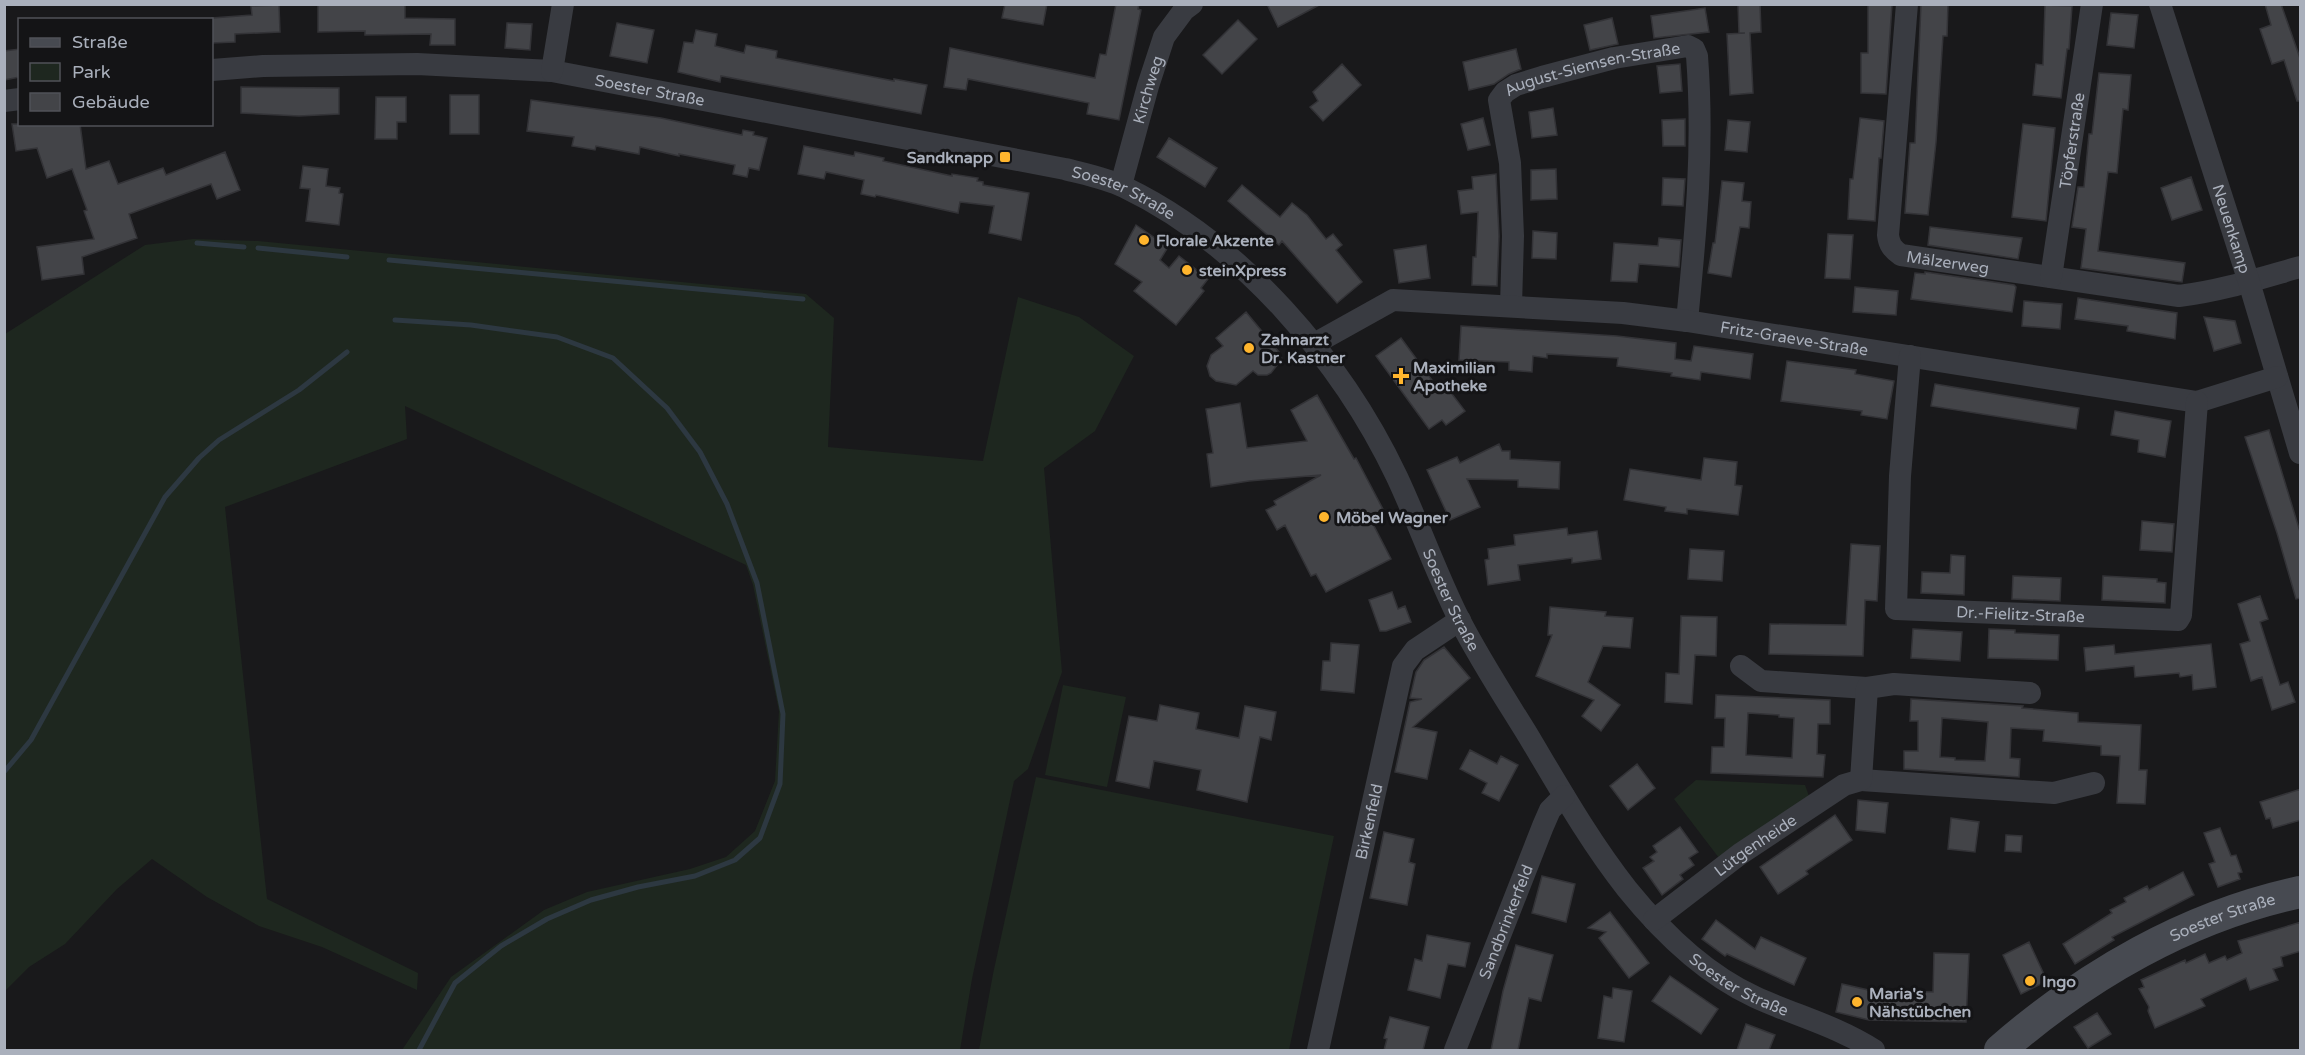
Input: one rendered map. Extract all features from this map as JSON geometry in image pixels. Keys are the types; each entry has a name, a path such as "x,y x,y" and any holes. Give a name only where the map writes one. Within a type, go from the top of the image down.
{"main road":[{"name":"Soester Straße","path":"2000,1050 2078,991 2136,954 2189,927 2240,908 2301,892"}],"street":[{"path":"552,71 564,4"},
{"name":"Mälzerweg","path":"1907,4 1888,235 1889,243 1901,255 2179,297 2249,282 2301,267"},
{"name":"Töpferstraße","path":"2051,277 2092,4"},
{"name":"Neuenkamp","path":"2160,4 2301,453"},
{"name":"Kirchweg","path":"1121,185 1164,37 1185,6"},
{"name":"August-Siemsen-Straße","path":"1511,306 1514,236 1510,163 1499,100 1505,92 1516,85 1542,77 1614,58 1688,46 1694,49 1697,56 1701,147 1699,197 1687,321"},
{"name":"Soester Straße","path":"213,70 263,66 417,64 552,71 1065,169 1121,185 1161,207 1218,248 1258,281 1314,344 1363,414 1384,453 1460,620 1564,796 1607,861 1654,920 1709,969 1752,996 1834,1029 1874,1050"},
{"name":"Fritz-Graeve-Straße","path":"1314,344 1393,300 1623,313 1687,321 2197,402 2277,377"},
{"name":"Dr.-Fielitz-Straße","path":"1910,356 1900,476 1896,609 2178,620 2181,615 2197,402"},
{"name":"Birkenfeld","path":"1318,1050 1403,666 1415,650 1460,620"},
{"path":"1741,666 1761,681 1867,688 1894,684 2030,693"},
{"path":"1861,780 1867,688"},
{"name":"Lütgenheide","path":"1654,920 1759,842 1844,785 1861,780 2054,793 2094,783"},
{"name":"Sandbrinkerfeld","path":"1455,1050 1543,826 1550,810 1564,796"}],"green space":[{"path":"193,239 258,241 806,294 834,318 828,447 983,461 1018,297 1079,317 1134,356 1095,431 1044,468 1062,672 1028,769 1014,781 972,979 960,1050 402,1050 451,977 544,910 587,892 690,869 726,857 755,831 775,781 779,711 753,585 746,565 405,406 407,439 225,507 267,899 418,973 417,990 322,947 259,926 207,897 152,859 117,889 65,944 29,967 5,991 5,334 145,245"},
{"path":"1063,685 1126,697 1107,787 1045,775"},
{"path":"1036,777 1334,836 1289,1050 979,1050 993,974"},
{"path":"1696,780 1805,785 1809,796 1719,858 1674,799"}],"building":[{"path":"318,4 405,4 405,18 455,19 455,45 430,45 431,34 365,35 365,31 318,32"},
{"path":"1005,4 1047,4 1043,25 1002,18"},
{"path":"1116,4 1139,4 1138,9 1141,10 1119,120 1087,114 1089,103 968,79 966,90 944,87 950,48 1095,78 1100,54 1106,55"},
{"path":"1267,4 1321,4 1278,27"},
{"path":"1760,4 1761,32 1750,33 1753,93 1730,95 1727,34 1745,33 1739,33 1738,5"},
{"path":"1868,4 1892,4 1886,94 1861,93 1861,53 1868,53"},
{"path":"1921,4 1948,4 1947,36 1943,36 1936,142 1928,215 1905,213 1910,143 1915,143"},
{"path":"2265,4 2281,4 2301,61 2301,101 2297,101 2284,60 2272,64 2260,29 2271,25"},
{"path":"279,5 280,32 235,34 235,42 213,43 212,18 252,15 251,6"},
{"path":"2045,5 2072,6 2069,49 2067,49 2061,98 2033,95 2036,64 2043,65"},
{"path":"1705,8 1709,32 1654,38 1651,16"},
{"path":"2111,13 2138,15 2134,48 2107,45"},
{"path":"1612,18 1618,44 1590,50 1584,25"},
{"path":"1238,20 1257,39 1222,74 1203,55"},
{"path":"507,23 532,24 530,50 505,48"},
{"path":"617,23 654,30 647,63 610,56"},
{"path":"696,30 717,34 715,46 744,53 746,45 777,51 776,58 894,81 894,79 927,85 921,114 721,76 720,82 678,72 684,42 693,43"},
{"path":"18,49 18,77 4,80 4,51"},
{"path":"1516,49 1521,69 1494,84 1469,90 1463,62"},
{"path":"1342,64 1361,85 1323,121 1310,107 1318,101 1313,92"},
{"path":"1680,64 1682,91 1660,93 1657,66"},
{"path":"2099,73 2131,75 2128,110 2123,109 2117,173 2108,172 2098,251 2185,263 2182,282 2081,268 2086,229 2072,227 2078,187 2084,187 2089,134 2092,134"},
{"path":"241,87 339,88 339,114 299,116 241,113"},
{"path":"450,95 479,95 479,134 450,134"},
{"path":"376,97 406,97 406,122 397,122 397,139 375,139"},
{"path":"531,100 661,118 742,135 743,130 767,138 759,170 749,168 747,177 733,174 735,165 640,147 639,154 596,146 595,150 572,146 574,137 527,131"},
{"path":"1553,108 1557,135 1532,138 1529,112"},
{"path":"1483,118 1490,145 1468,150 1461,124"},
{"path":"1860,118 1884,121 1875,221 1848,219 1850,179 1853,179"},
{"path":"1685,119 1685,146 1663,146 1662,120"},
{"path":"1728,120 1750,122 1747,152 1725,150"},
{"path":"12,124 18,124 18,126 80,126 86,169 109,161 118,184 163,168 166,175 225,152 240,190 217,199 211,184 129,214 137,238 82,257 84,274 42,280 37,247 94,239 84,211 87,210 72,169 47,178 37,148 16,151"},
{"path":"2023,124 2055,128 2046,221 2012,217"},
{"path":"1169,138 1217,168 1205,187 1157,157"},
{"path":"804,146 854,156 855,152 884,158 883,161 952,176 952,174 978,178 977,181 983,182 983,185 1029,193 1021,240 989,233 994,206 960,202 958,213 876,195 875,197 861,194 864,180 826,172 824,179 798,174"},
{"path":"303,166 328,169 326,186 340,188 339,193 343,194 339,225 306,221 310,189 300,188"},
{"path":"1556,169 1557,199 1531,200 1531,170"},
{"path":"1496,174 1499,236 1497,286 1472,285 1478,212 1461,214 1458,191 1473,189 1472,177"},
{"path":"2191,177 2202,210 2172,220 2161,188"},
{"path":"1663,178 1685,179 1683,206 1662,205"},
{"path":"1722,181 1744,183 1742,201 1751,202 1749,228 1740,227 1731,277 1708,273 1713,243 1715,243"},
{"path":"1242,185 1280,217 1292,203 1307,215 1326,239 1333,234 1342,245 1336,250 1362,282 1337,303 1282,241 1279,245 1228,201"},
{"path":"1136,225 1168,247 1160,260 1169,268 1179,256 1208,279 1201,288 1204,291 1176,325 1134,291 1142,282 1115,264"},
{"path":"1930,227 2022,238 2018,259 1928,245"},
{"path":"1533,231 1557,233 1556,259 1532,258"},
{"path":"1828,234 1853,235 1850,279 1825,278"},
{"path":"1659,238 1681,240 1679,267 1639,264 1637,282 1611,281 1614,243 1658,246"},
{"path":"1426,245 1430,278 1399,283 1394,250"},
{"path":"1925,272 2014,285 2016,287 2012,312 1911,299 1915,273 1925,274"},
{"path":"1855,287 1898,291 1896,315 1853,312"},
{"path":"2078,298 2177,313 2175,339 2127,331 2128,326 2075,319"},
{"path":"2024,301 2062,304 2060,329 2022,326"},
{"name":"Zahnarzt Dr. Kastner","path":"1246,312 1279,352 1282,359 1267,375 1258,375 1253,371 1236,385 1216,381 1210,376 1207,366 1211,355 1223,346 1216,338"},
{"path":"2204,317 2235,321 2241,343 2214,351"},
{"path":"1461,326 1617,336 1676,343 1675,359 1691,361 1694,346 1753,354 1750,379 1701,372 1700,380 1671,376 1672,373 1617,366 1618,358 1547,354 1547,358 1533,356 1532,372 1509,370 1509,362 1459,360"},
{"path":"1401,338 1437,387 1443,382 1465,411 1446,425 1442,420 1429,429 1376,356"},
{"path":"1787,361 1856,370 1855,374 1894,381 1887,419 1861,415 1862,411 1781,401"},
{"path":"1935,384 2079,408 2076,429 1931,406"},
{"path":"1317,395 1354,459 1356,458 1385,513 1371,520 1391,559 1326,592 1316,574 1311,576 1285,525 1277,530 1266,510 1276,505 1274,501 1321,475 1249,481 1211,487 1207,454 1213,453 1206,409 1240,403 1247,448 1307,441 1291,410"},
{"path":"2115,411 2171,421 2165,457 2138,452 2139,440 2111,435"},
{"path":"2269,430 2301,535 2301,598 2296,599 2245,437"},
{"path":"1499,444 1502,451 1510,451 1510,459 1560,462 1559,489 1518,487 1518,480 1467,479 1480,507 1450,520 1427,470 1457,457 1460,463"},
{"path":"1704,458 1737,462 1735,485 1742,486 1738,515 1687,509 1687,514 1665,511 1666,507 1624,500 1630,469 1701,480"},
{"path":"2142,521 2174,524 2172,552 2140,550"},
{"path":"1567,528 1568,535 1597,531 1601,559 1572,563 1572,558 1518,565 1520,580 1488,585 1485,560 1489,559 1488,549 1515,545 1514,535"},
{"path":"1851,544 1880,546 1877,601 1865,600 1863,656 1769,654 1770,624 1846,625"},
{"path":"1690,549 1724,551 1722,581 1688,579"},
{"path":"1951,555 1965,556 1964,595 1921,593 1922,572 1950,573"},
{"path":"2013,576 2061,578 2060,601 2012,599"},
{"path":"2103,576 2157,579 2157,582 2166,583 2165,603 2102,600"},
{"path":"1392,592 1398,609 1405,606 1411,622 1380,631 1369,600"},
{"path":"2260,596 2268,619 2260,622 2280,685 2288,682 2295,702 2272,710 2262,677 2251,681 2240,644 2250,641 2238,604"},
{"path":"1550,607 1606,612 1605,616 1633,618 1630,648 1603,646 1588,682 1620,705 1601,731 1582,716 1594,700 1536,676 1552,635 1548,635"},
{"path":"1681,616 1717,617 1716,656 1695,655 1692,704 1665,702 1666,673 1679,674"},
{"path":"1913,629 1962,632 1960,661 1911,658"},
{"path":"1989,629 2059,635 2058,660 1988,658"},
{"path":"1331,643 1359,645 1354,693 1321,690 1323,661 1330,661"},
{"path":"2211,644 2216,687 2193,690 2192,675 2180,677 2179,673 2135,677 2134,666 2086,671 2084,648 2114,645 2115,654"},
{"path":"1444,647 1470,678 1413,727 1437,732 1427,779 1395,772 1410,702 1422,699 1410,698 1416,672 1424,660"},
{"path":"1716,695 1830,700 1830,724 1818,724 1817,754 1825,755 1823,777 1711,773 1712,747 1724,747 1725,718 1715,718","holes":["1748,713 1779,715 1779,717 1794,718 1792,758 1746,755"]},
{"path":"1911,699 2023,706 2022,708 2078,713 2078,722 2141,725 2139,770 2147,770 2145,804 2117,803 2120,756 2101,755 2101,746 2043,741 2044,730 2011,728 2010,758 2020,759 2019,777 1904,769 1904,751 1918,751 1918,721 1910,721","holes":["1942,718 1988,722 1985,761 1940,757"]},
{"path":"1160,705 1199,713 1196,729 1239,738 1245,706 1276,712 1271,740 1260,737 1247,802 1197,790 1201,770 1154,761 1149,788 1116,781 1129,716 1157,721"},
{"path":"1470,750 1497,764 1501,756 1518,765 1499,801 1482,793 1487,783 1460,769"},
{"path":"1637,764 1655,788 1628,810 1610,786"},
{"path":"2301,789 2301,820 2273,828 2270,818 2266,819 2260,802"},
{"path":"1858,800 1888,803 1885,833 1856,830"},
{"path":"1835,815 1852,840 1806,871 1808,874 1778,894 1760,867"},
{"path":"1951,818 1979,822 1975,852 1948,849"},
{"path":"1680,827 1698,852 1689,858 1694,865 1680,875 1683,879 1662,895 1643,868 1654,861 1650,857 1657,852 1653,846"},
{"path":"2220,828 2231,856 2236,855 2242,872 2238,873 2240,879 2218,887 2209,864 2215,862 2204,833"},
{"path":"1384,832 1414,839 1409,862 1415,864 1407,905 1370,898"},
{"path":"2006,835 2022,836 2021,852 2005,851"},
{"path":"2183,872 2194,895 2112,937 2114,940 2075,964 2063,944 2112,913 2110,910 2126,902 2124,898 2147,886 2149,890"},
{"path":"1542,876 1575,884 1566,922 1532,913"},
{"path":"1610,912 1649,963 1629,978 1599,938 1606,932 1588,928"},
{"path":"1716,920 1755,949 1761,937 1806,958 1794,985 1727,954 1725,956 1702,939"},
{"path":"2301,922 2301,951 2281,957 2283,966 2273,969 2278,980 2250,990 2246,978 2201,999 2205,1006 2155,1028 2148,1011 2149,1007 2139,989 2144,987 2141,980 2185,960 2186,963 2205,954 2209,963 2225,956 2227,960 2242,953 2238,941"},
{"path":"1427,935 1470,943 1465,967 1448,964 1440,998 1408,990 1415,959 1422,961"},
{"path":"2029,942 2047,981 2021,994 2003,955"},
{"path":"1516,945 1553,955 1541,1001 1529,998 1518,1050 1491,1050 1503,991"},
{"path":"1934,953 1969,954 1966,1022 1869,1020 1836,1012 1842,984 1899,997 1899,991 1933,992"},
{"path":"1670,976 1718,1009 1701,1034 1652,1001"},
{"path":"1613,988 1632,991 1624,1042 1598,1038 1604,996 1612,998"},
{"path":"2097,1013 2111,1034 2088,1048 2074,1027"},
{"path":"1390,1017 1429,1027 1423,1050 1384,1050 1387,1039 1384,1038"},
{"path":"1746,1024 1775,1035 1769,1050 1737,1050"}],"waterway":[{"path":"197,243 244,247"},
{"path":"258,248 347,257"},
{"path":"389,260 803,299"},
{"path":"395,320 471,325 557,337 613,358 667,408 700,452 727,504 757,583 783,714 780,784 760,838 735,860 695,876 638,887 591,900 547,919 501,946 455,983 419,1050"},
{"path":"4,772 31,740 165,497 199,458 219,440 299,390 347,352"}],"place":[{"name":"Sandknapp","path":"1005,157"},
{"name":"Florale Akzente","path":"1144,240"},
{"name":"steinXpress","path":"1187,270"},
{"name":"Zahnarzt Dr. Kastner","path":"1249,348"},
{"name":"Maximilian Apotheke","path":"1401,376"},
{"name":"Möbel Wagner","path":"1324,517"},
{"name":"Ingo","path":"2030,981"},
{"name":"Maria's Nähstübchen","path":"1857,1002"}]}
